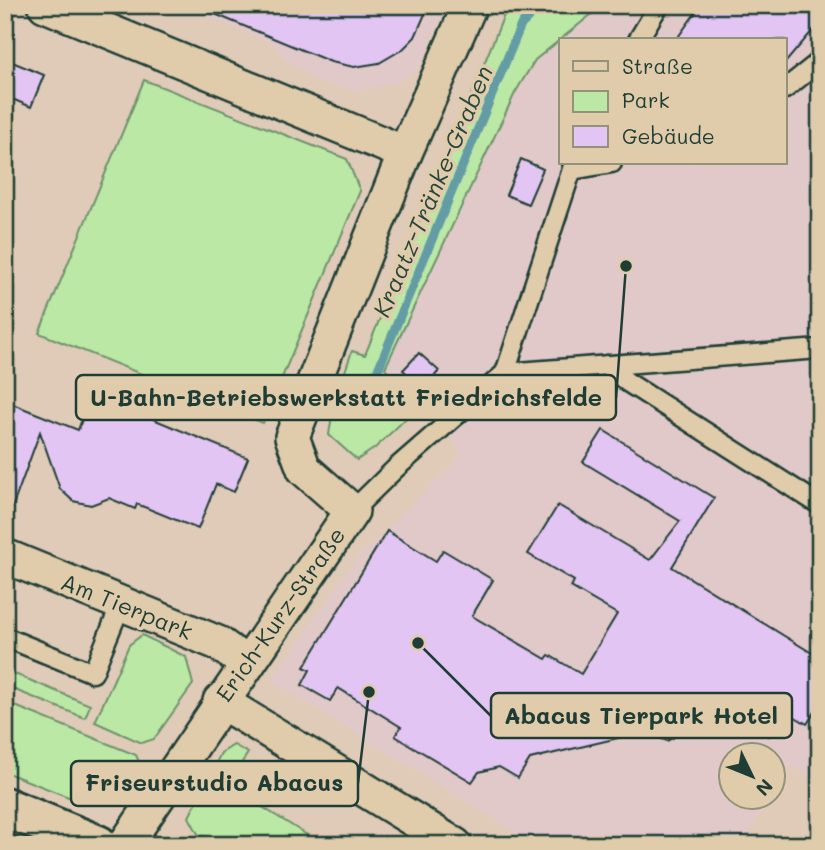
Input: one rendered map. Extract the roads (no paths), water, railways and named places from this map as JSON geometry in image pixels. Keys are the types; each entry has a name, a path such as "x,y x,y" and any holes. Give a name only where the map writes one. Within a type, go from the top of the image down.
{"main road":[{"path":"5,807 98,845"}],"street":[{"path":"45,5 405,153"},
{"name":"Erich-Kurz-Straße","path":"125,845 220,701 352,511 304,469 292,437 405,153 470,5"},
{"name":"Am Tierpark","path":"5,556 218,643 246,663"},
{"path":"220,701 455,845"}],"lane":[{"path":"639,38 659,5"},
{"path":"786,88 820,61"},
{"path":"352,511 396,468 505,373 573,166 599,164"},
{"path":"505,373 820,349"},
{"path":"607,365 626,382 820,505"},
{"path":"5,637 93,673 121,604"}],"waterway":[{"name":"Kraatz-Tränke-Graben","path":"367,396 521,25 541,5"}],"tram line":[{"path":"5,833 35,845"}],"place":[{"name":"U-Bahn-Betriebswerkstatt Friedrichsfelde","path":"626,266"},
{"name":"Abacus Tierpark Hotel","path":"418,643"},
{"name":"Friseurstudio Abacus","path":"369,692"}]}
